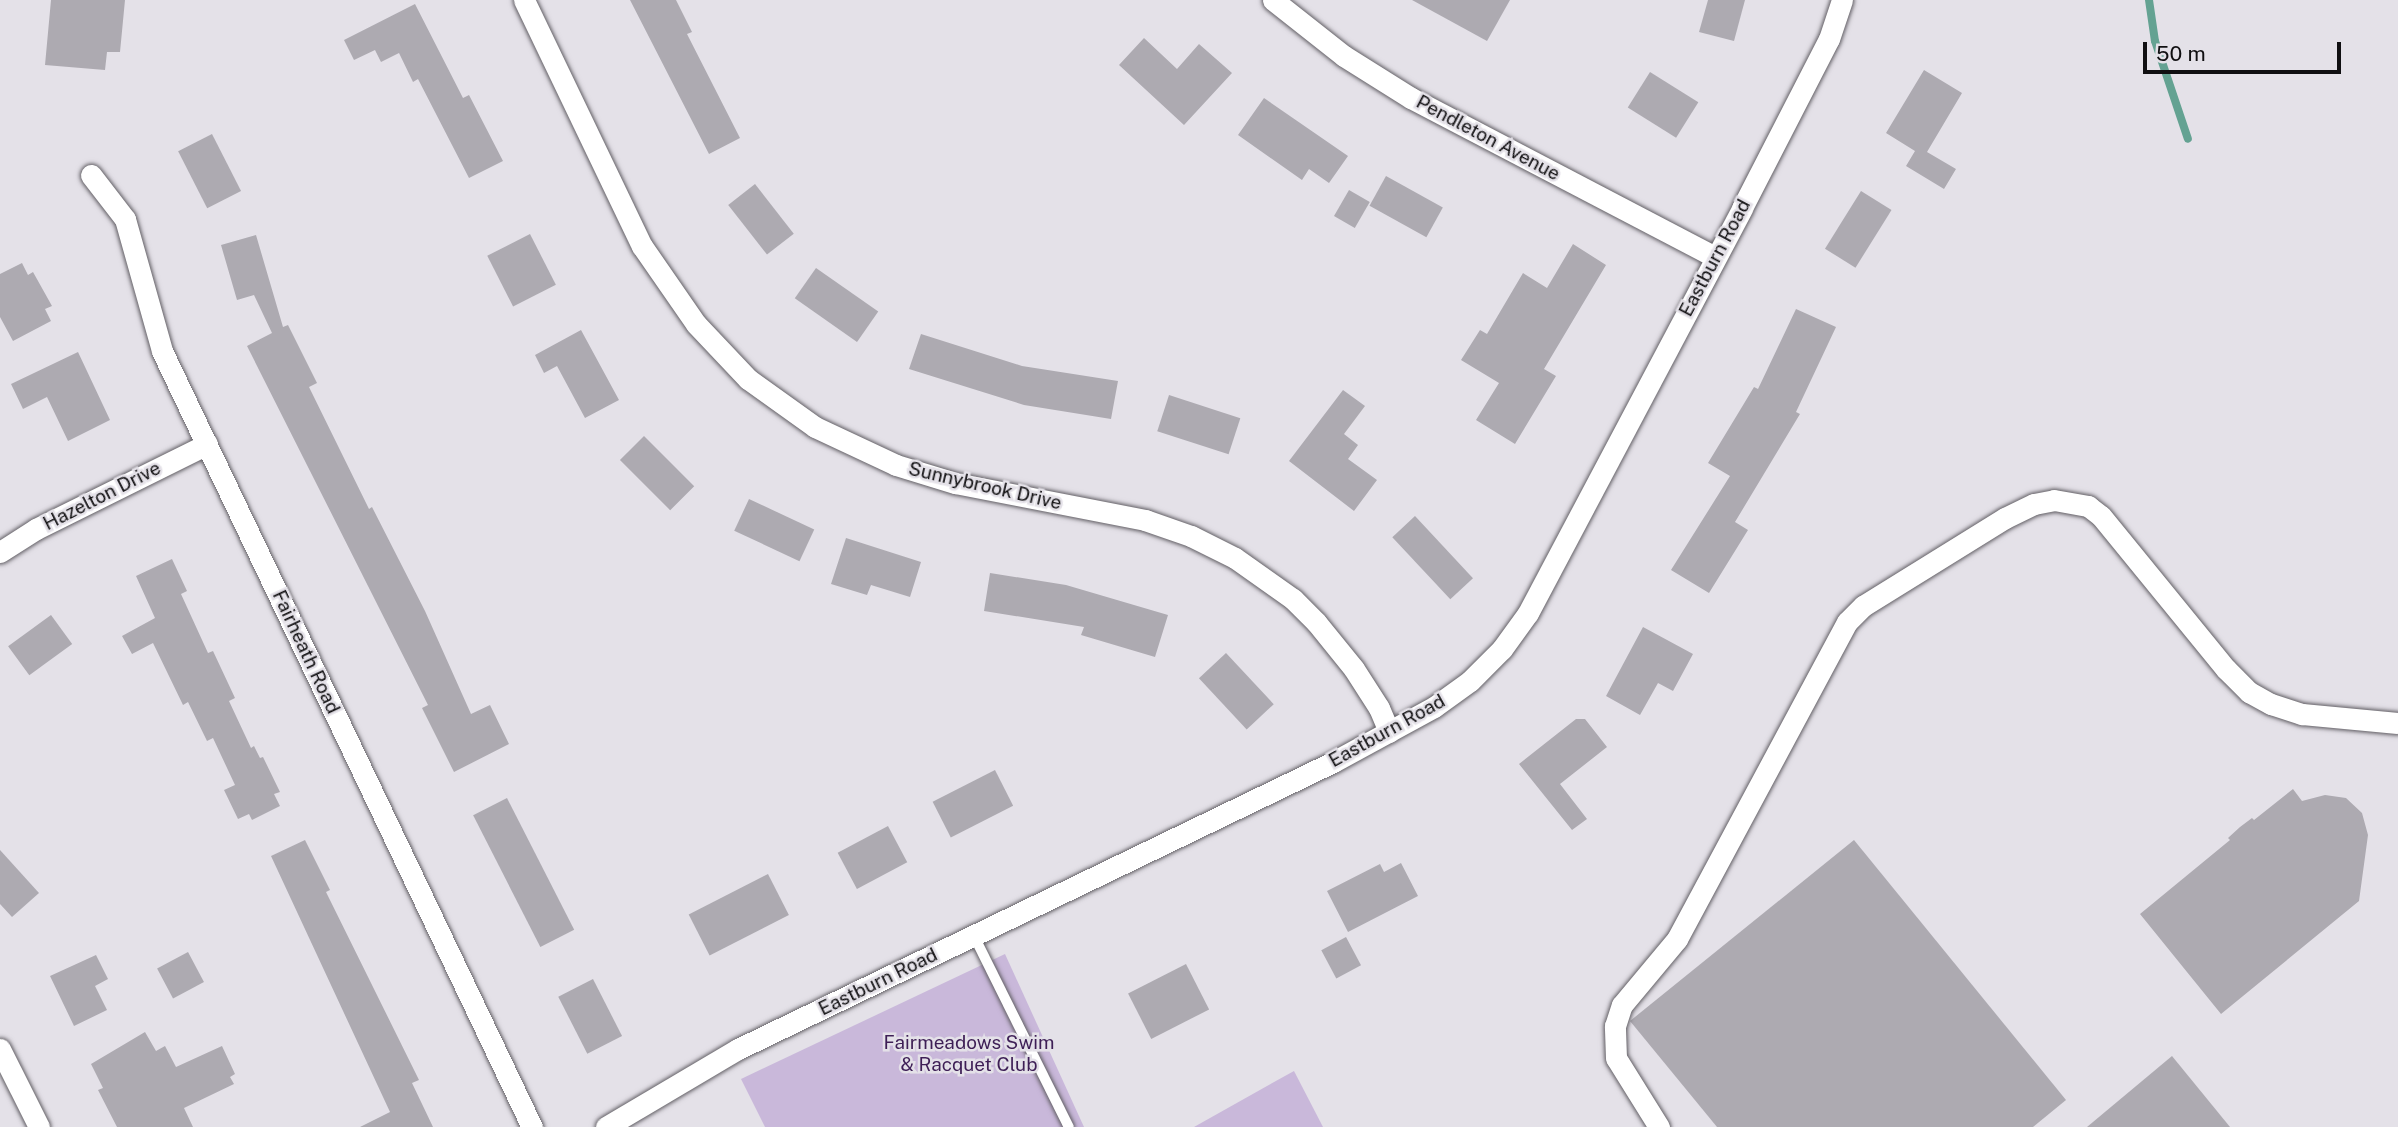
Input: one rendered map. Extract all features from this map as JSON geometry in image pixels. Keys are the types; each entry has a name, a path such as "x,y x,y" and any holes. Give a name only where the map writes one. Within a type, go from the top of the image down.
{"street":[{"name":"Sunnybrook Drive","path":"524,0 642,246 696,324 748,379 815,427 896,465 955,483 1145,520 1191,536 1235,558 1293,599 1316,622 1354,669 1389,732"},
{"name":"Pendleton Avenue","path":"1273,0 1344,56 1411,98 1715,257"},
{"name":"Eastburn Road","path":"606,1127 738,1049 1389,732 1434,707 1470,681 1502,649 1528,613 1829,39 1842,0"},
{"name":"Fairheath Road","path":"92,175 125,219 155,334 532,1127"},
{"name":"Hazelton Drive","path":"0,552 36,529 207,444"},
{"path":"1659,1127 1634,1091 1615,1054 1613,1040 1618,1013 1676,939 1847,622 1863,606 2021,509 2034,504 2067,500 2094,510 2226,669 2261,699 2302,714 2398,723"},
{"path":"0,1049 39,1127"}],"lane":[{"path":"974,936 1069,1127"}],"green space":[{"name":"Fairmeadows Swim & Racquet Club","path":"1005,954 1084,1127 765,1127 741,1079"},
{"path":"1294,1071 1323,1127 1194,1127 1267,1086"}],"building":[{"path":"51,0 125,0 120,52 107,52 105,70 45,65"},
{"path":"630,0 676,0 692,32 687,34 740,138 709,154"},
{"path":"1412,0 1510,0 1487,41"},
{"path":"1708,0 1745,0 1734,41 1699,32"},
{"path":"415,4 463,98 469,95 503,161 469,178 418,79 413,82 399,53 381,62 375,50 354,60 344,40"},
{"path":"1144,38 1177,69 1199,44 1232,73 1184,125 1119,65"},
{"path":"1924,70 1962,93 1927,152 1956,169 1944,189 1906,166 1915,151 1886,133"},
{"path":"1650,72 1698,102 1676,138 1628,108"},
{"path":"1264,98 1348,156 1329,183 1309,169 1302,180 1238,135"},
{"path":"212,134 241,191 207,208 178,151"},
{"path":"1386,176 1443,208 1426,237 1370,206"},
{"path":"755,184 794,234 767,255 728,205"},
{"path":"1349,190 1370,202 1355,228 1334,216"},
{"path":"1861,191 1892,210 1855,268 1825,249"},
{"path":"530,234 556,285 513,307 487,256"},
{"path":"256,235 283,327 288,325 317,383 309,387 369,509 372,507 425,611 471,714 490,705 509,744 454,772 422,708 428,705 247,346 272,333 254,295 237,300 221,245"},
{"path":"1573,244 1606,265 1544,369 1556,376 1515,444 1476,420 1499,383 1461,360 1480,330 1487,334 1523,273 1547,288"},
{"path":"22,263 28,275 33,272 52,306 45,309 51,321 13,341 0,317 0,274"},
{"path":"816,268 878,312 857,342 795,298"},
{"path":"1796,309 1836,327 1796,412 1800,414 1735,522 1748,530 1709,593 1671,570 1730,476 1708,463 1754,387 1758,389"},
{"path":"581,330 619,400 585,418 557,366 544,373 535,355"},
{"path":"921,334 1022,366 1118,381 1111,419 1024,405 909,369"},
{"path":"78,352 110,420 68,441 47,397 23,409 11,384"},
{"path":"1343,390 1365,406 1344,434 1358,445 1348,459 1377,480 1354,511 1289,461"},
{"path":"1169,395 1240,418 1229,454 1157,431"},
{"path":"644,436 694,486 670,510 620,460"},
{"path":"749,499 814,529 799,561 734,531"},
{"path":"1415,516 1473,578 1450,599 1392,537"},
{"path":"846,538 921,562 910,597 871,585 867,595 831,584"},
{"path":"172,559 187,591 181,594 208,653 213,651 235,698 229,701 251,748 254,746 260,758 263,757 280,792 274,794 280,806 252,820 249,814 238,819 224,790 235,785 213,738 207,741 188,702 183,705 153,643 132,654 122,636 155,618 136,576"},
{"path":"990,573 1066,585 1168,615 1155,657 1081,635 1084,627 984,611"},
{"path":"51,615 72,644 29,675 8,646"},
{"path":"1643,627 1693,654 1673,691 1658,683 1640,715 1606,696"},
{"path":"1226,653 1274,704 1247,729 1199,678"},
{"path":"1576,719 1585,719 1607,747 1560,784 1587,819 1572,830 1519,764"},
{"path":"995,770 1013,806 951,837 933,802"},
{"path":"2293,789 2302,801 2325,795 2346,798 2362,813 2368,835 2359,901 2221,1014 2140,914 2230,840 2228,838 2240,827 2252,818 2254,820"},
{"path":"507,798 574,930 540,947 473,815"},
{"path":"888,826 907,862 857,889 838,853"},
{"path":"305,840 330,890 326,892 419,1080 412,1083 433,1127 360,1127 390,1112 271,856"},
{"path":"1854,840 2066,1100 2033,1127 1717,1127 1630,1021"},
{"path":"0,850 39,893 12,917 0,904"},
{"path":"1401,863 1418,896 1348,932 1327,891 1380,864 1384,872"},
{"path":"768,874 789,915 710,955 689,914"},
{"path":"1346,937 1361,965 1336,978 1321,950"},
{"path":"188,952 204,982 173,998 157,968"},
{"path":"96,955 108,979 95,986 107,1010 74,1026 50,976"},
{"path":"1186,964 1209,1009 1151,1039 1128,994"},
{"path":"593,979 622,1036 587,1054 558,997"},
{"path":"145,1032 156,1051 165,1046 176,1067 222,1046 235,1074 230,1077 234,1084 184,1108 193,1127 117,1127 98,1090 103,1088 91,1064"},
{"path":"2172,1056 2230,1127 2087,1127"}],"waterway":[{"path":"2149,0 2155,41 2188,139"}]}
